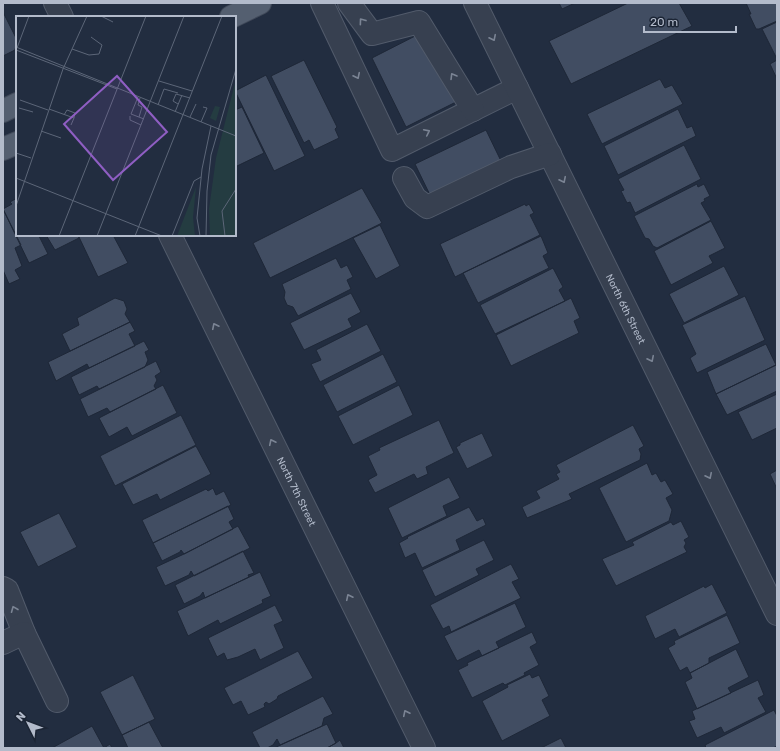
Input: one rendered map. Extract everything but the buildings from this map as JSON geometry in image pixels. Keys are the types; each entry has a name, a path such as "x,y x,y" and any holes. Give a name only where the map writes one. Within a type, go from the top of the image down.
{"main road":[{"path":"233,16 260,3"},
{"path":"3,111 16,104"},
{"path":"3,150 16,144"}],"street":[{"path":"55,3 62,16"},
{"path":"322,3 392,150 518,88"},
{"path":"349,3 372,34 419,22 473,110"},
{"name":"North 6th Street","path":"475,3 777,614"},
{"path":"404,178 415,198 427,207 511,167 550,154"},
{"name":"North 7th Street","path":"170,236 424,748"},
{"path":"3,588 7,590 24,633 57,701"},
{"path":"3,643 24,633"}]}
